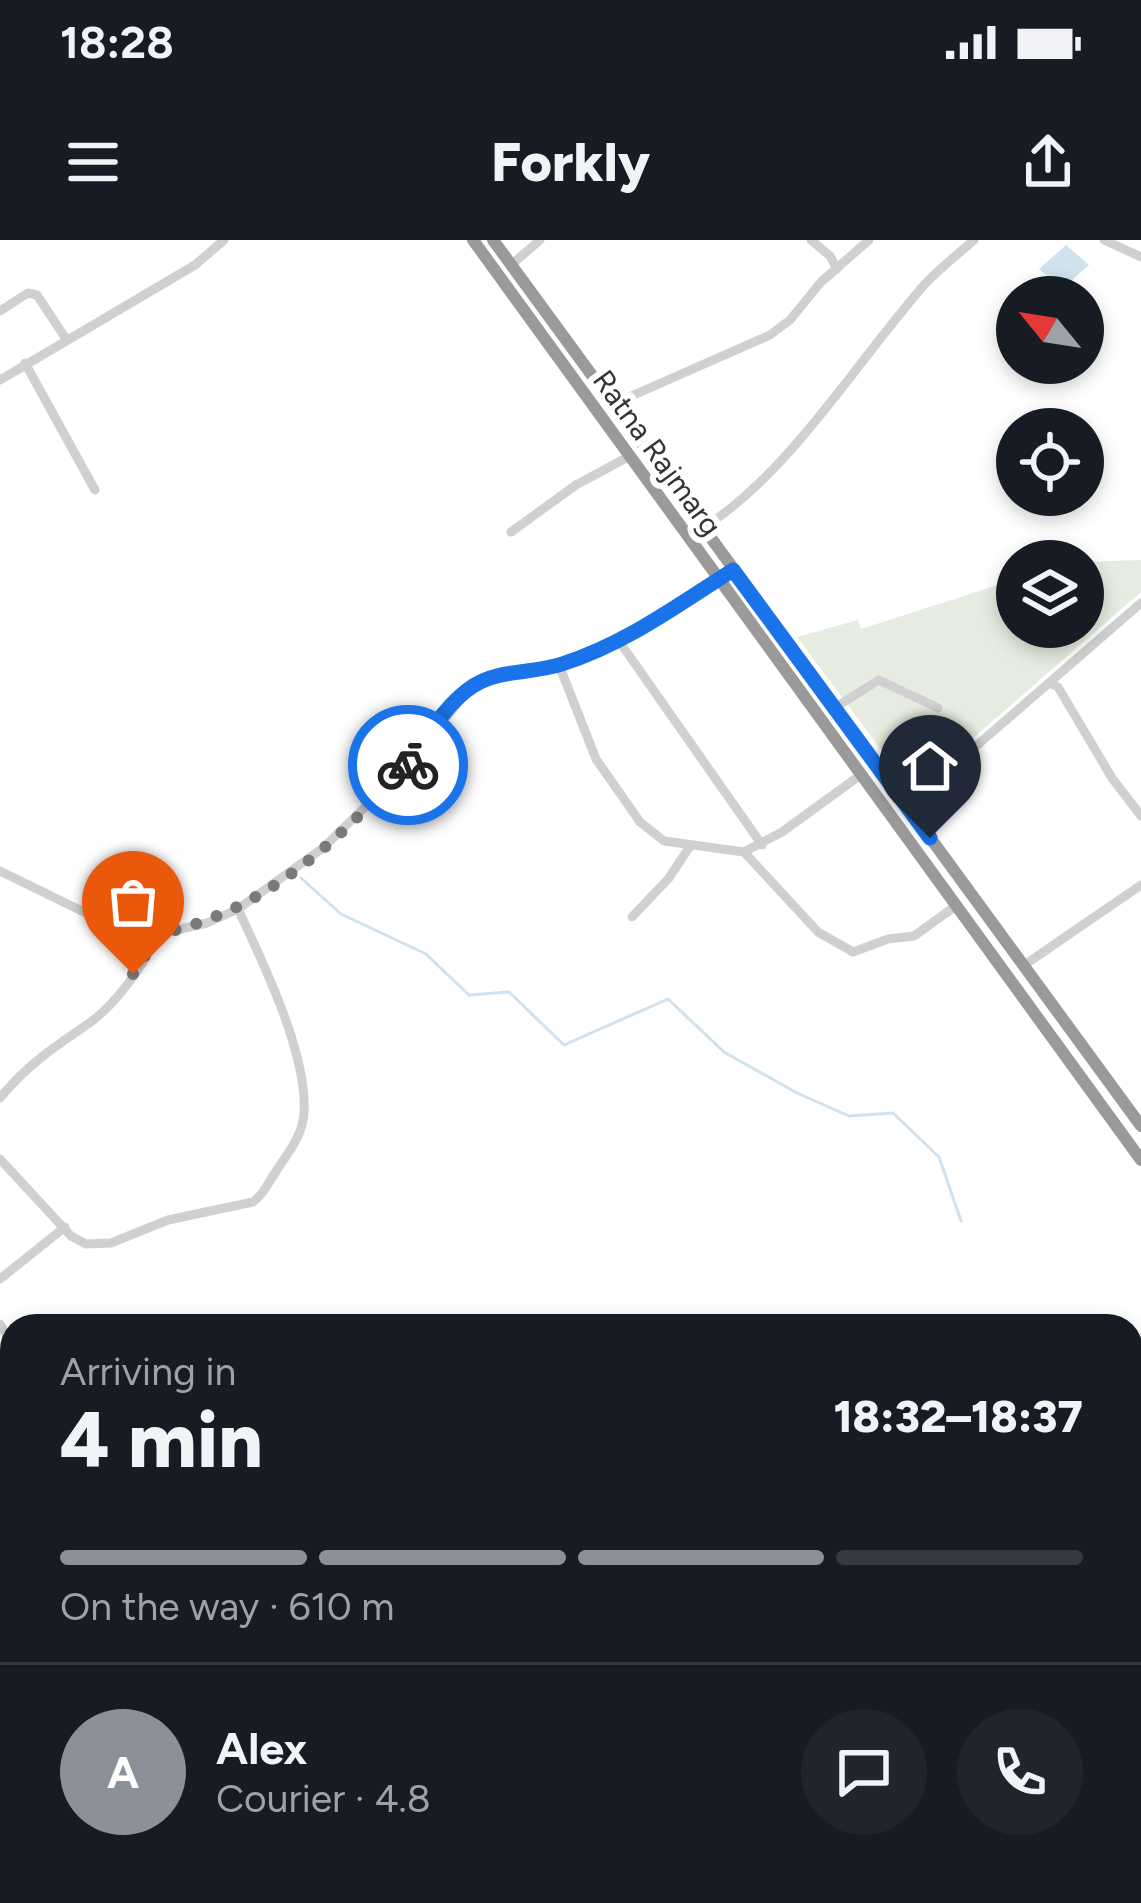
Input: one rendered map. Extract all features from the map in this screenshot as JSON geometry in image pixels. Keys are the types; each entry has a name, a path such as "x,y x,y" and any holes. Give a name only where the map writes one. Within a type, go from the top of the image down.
{"highway":[{"name":"Ratna Rajmarg","path":"472,240 1141,1160"},
{"name":"Ratna Rajmarg","path":"493,240 1138,1117"}],"street":[{"path":"0,380 195,265 224,240"},
{"path":"511,265 540,240"},
{"path":"811,240 837,269"},
{"path":"611,405 770,334 790,320 868,240"},
{"path":"689,537 754,489 884,339 922,287 974,240"},
{"path":"1105,240 1141,256"},
{"path":"0,311 28,293 37,295 66,339"},
{"path":"26,363 95,490"},
{"path":"511,532 576,485 628,457"},
{"path":"0,871 94,917 159,934 207,923 238,909 297,869 368,808 470,688 492,676 559,665 619,641 733,570"},
{"path":"907,806 1141,603"},
{"path":"619,641 762,845"},
{"path":"559,665 596,759 619,797 664,841 744,852 762,845 862,774"},
{"path":"834,708 879,680 938,708"},
{"path":"1049,683 1058,687 1112,778 1141,816"},
{"path":"632,917 669,878 690,847"},
{"path":"744,852 818,932 853,952 888,939 914,937 957,905"},
{"path":"1024,965 1141,885"},
{"path":"0,1159 86,1244 111,1243 168,1220 253,1202 265,1193 292,1148 304,1114 292,1040 257,944 238,909"},
{"path":"0,1097 24,1068 100,1013 159,934"},
{"path":"0,1279 65,1227"}],"shaded area":[{"path":"1141,560 1141,592 1104,624 1104,561"},
{"path":"996,586 996,648 1077,648 912,791 797,637 858,620 861,629"}],"water":[{"path":"1066,245 1089,265 1077,276 1047,276 1039,269"}],"waterway":[{"path":"301,878 341,914 426,954 469,995 509,992 564,1045 668,999 724,1052 797,1093 849,1116 893,1113 939,1157 961,1221"}],"way so far":[{"path":"133,974 159,934 207,923 267,890 323,848 408,765"}],"route":[{"path":"408,765 470,688 492,676 559,665 619,641 733,570 930,838"}]}
